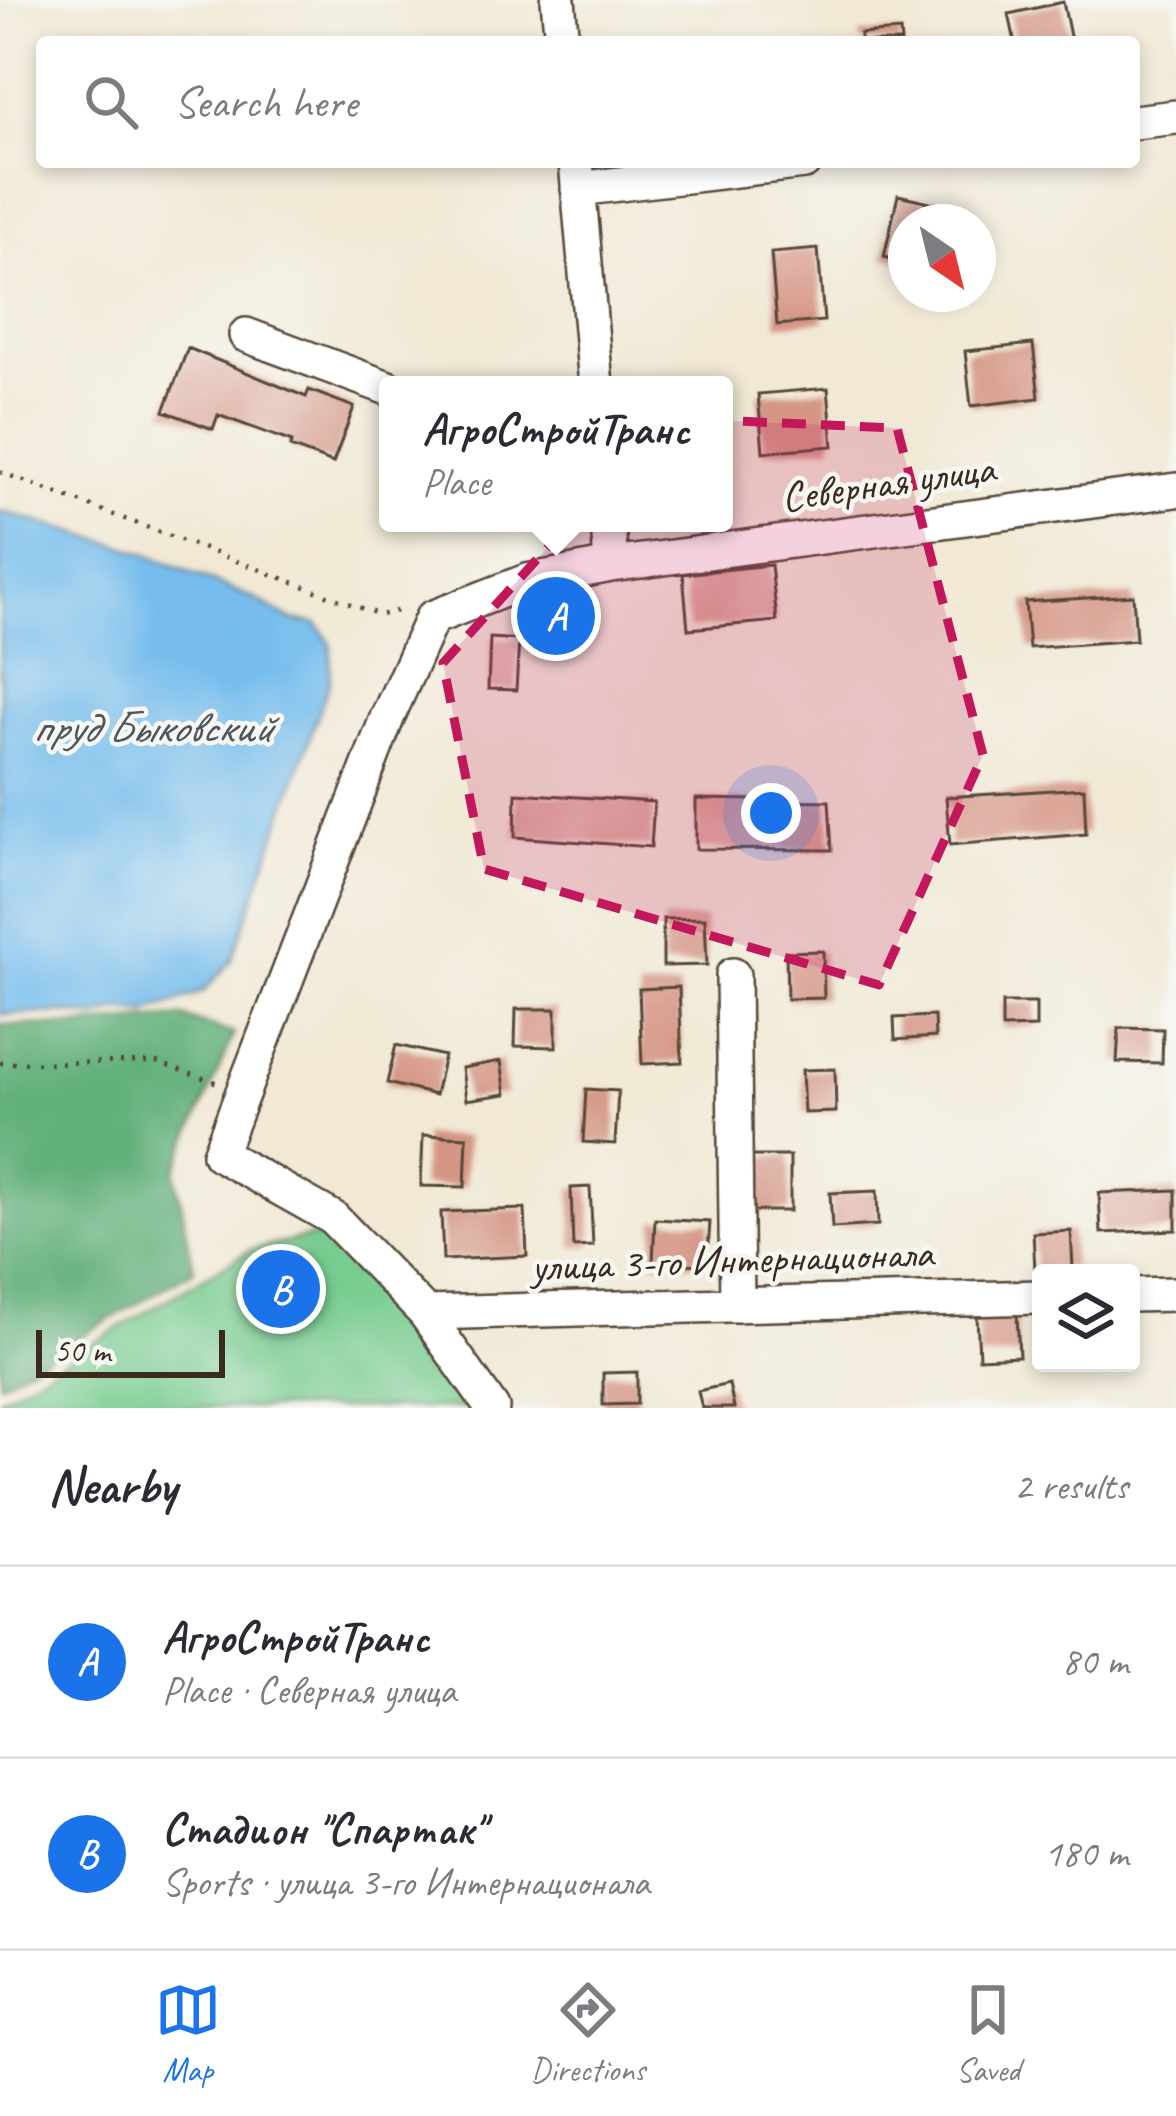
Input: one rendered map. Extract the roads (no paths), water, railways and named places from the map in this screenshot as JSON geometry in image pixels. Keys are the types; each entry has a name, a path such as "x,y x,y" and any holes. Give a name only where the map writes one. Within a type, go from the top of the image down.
{"street":[{"path":"558,0 561,36"},
{"path":"1140,121 1176,117"},
{"path":"595,376 577,176 707,168"},
{"path":"246,335 379,385"},
{"name":"Северная улица","path":"425,1313 333,1218 219,1154 387,718 432,618 527,580 611,565 1176,490"},
{"path":"609,532 611,565"},
{"path":"734,974 737,1305"},
{"path":"1140,1295 1176,1294"},
{"name":"улица 3-го Интернационала","path":"425,1313 1032,1297"},
{"path":"425,1313 492,1408"}],"water":[{"name":"пруд Быковский","path":"0,511 139,551 255,599 292,620 317,624 331,644 330,680 232,960 203,992 145,1013 118,1010 96,1017 0,1014"}],"place":[{"name":"АгроСтройТранс","path":"556,616"},
{"name":"Стадион \"Спартак\"","path":"281,1289"}]}
